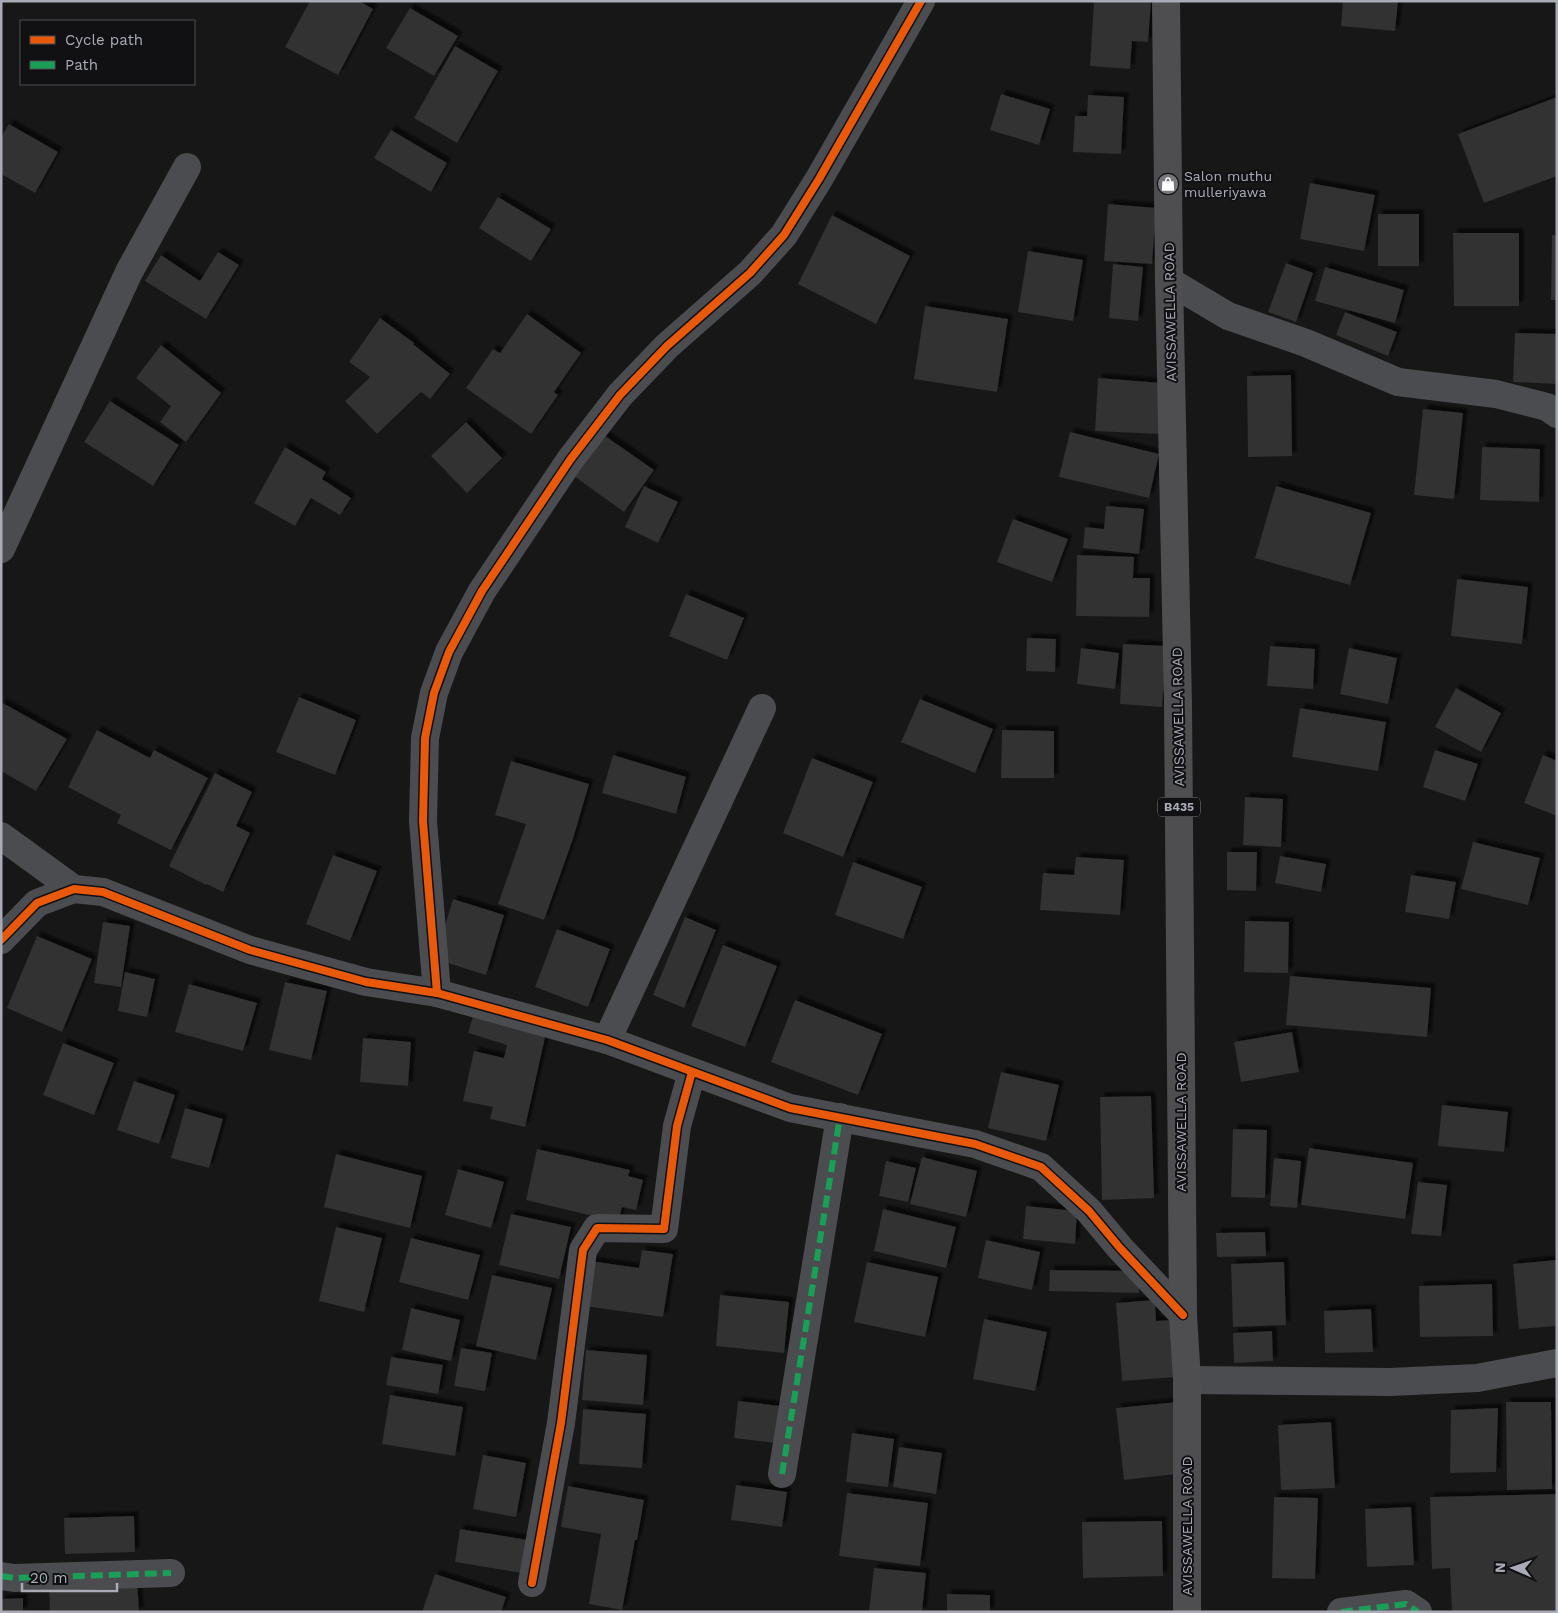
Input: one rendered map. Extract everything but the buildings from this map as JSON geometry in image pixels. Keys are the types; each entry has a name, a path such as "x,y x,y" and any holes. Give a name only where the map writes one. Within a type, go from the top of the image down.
{"main road":[{"name":"AVISSAWELLA ROAD","path":"1166,1 1169,281 1178,694 1183,1315 1187,1380 1187,1612"}],"street":[{"path":"437,993 423,821 425,738 434,693 449,652 488,583 570,460 620,395 667,346 750,273 784,235 824,171 921,1"},
{"path":"1,548 129,272 187,167"},
{"path":"1169,281 1228,316 1306,343 1398,382 1496,394 1547,407 1557,414"},
{"path":"607,1040 762,708"},
{"path":"1,836 74,888 103,892 250,950 366,982 437,993 607,1040 790,1108 975,1144 1041,1167 1089,1211 1120,1248 1183,1315"},
{"path":"1,940 37,904 74,888"},
{"path":"532,1583 561,1423 583,1250 597,1228 664,1229 677,1126 692,1072"},
{"path":"782,1474 840,1118"},
{"path":"1187,1380 1390,1382 1477,1378 1557,1363"},
{"path":"1,1576 14,1578 171,1573"},
{"path":"1341,1612 1406,1604 1418,1612"}],"marked path":[{"path":"782,1474 840,1117"},
{"path":"1,1576 14,1578 171,1573"},
{"path":"1341,1612 1406,1604 1418,1612"}],"cycle path":[{"path":"437,993 423,821 425,738 434,693 449,652 482,591 570,460 620,395 667,346 750,273 784,235 819,179 921,1"},
{"path":"1,940 37,903 74,889 103,892 250,950 366,982 437,993 607,1040 790,1108 975,1144 1041,1167 1089,1211 1120,1248 1183,1315"},
{"path":"532,1583 561,1423 583,1250 597,1228 664,1229 677,1126 692,1072"}],"place":[{"name":"Salon muthu mulleriyawa","path":"1168,184"}]}
